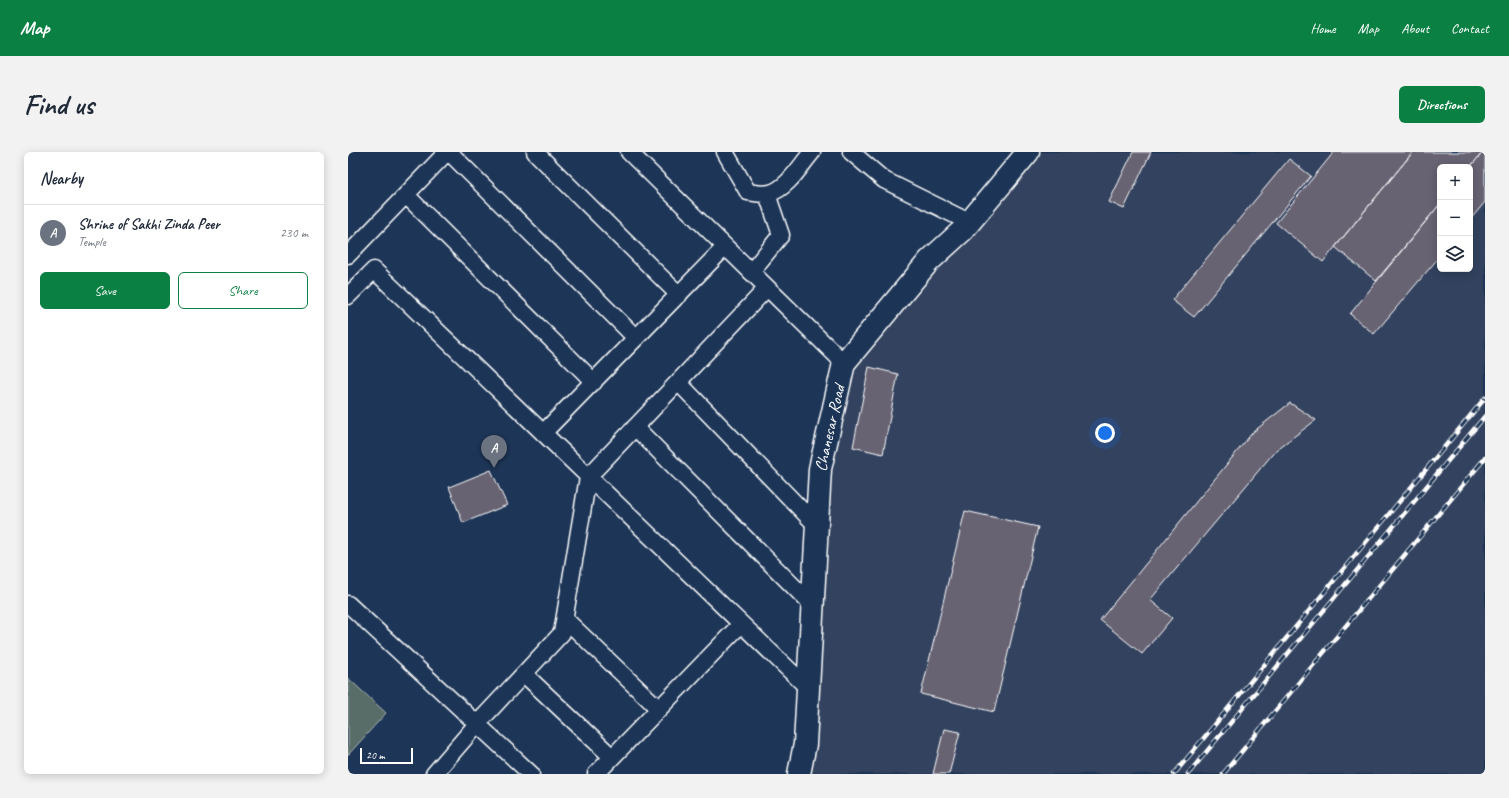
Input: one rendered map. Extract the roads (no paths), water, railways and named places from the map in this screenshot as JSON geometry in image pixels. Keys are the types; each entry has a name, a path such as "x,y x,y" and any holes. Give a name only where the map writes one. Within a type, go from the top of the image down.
{"street":[{"path":"348,255 448,152 636,338"},
{"path":"535,152 679,295"},
{"path":"630,152 844,364"},
{"path":"725,152 748,192 767,194 786,183 812,152"},
{"path":"851,152 884,180 969,222"},
{"name":"Chanesar Road","path":"799,774 805,744 820,469 844,364 929,261 964,230 969,222 1028,152"},
{"path":"751,272 781,235 767,194"},
{"path":"406,195 594,382"},
{"path":"544,433 726,247"},
{"path":"348,296 374,270 808,689"},
{"path":"434,774 476,724 562,633 588,477 767,288"},
{"path":"678,382 817,526"},
{"path":"635,427 813,606"},
{"path":"348,604 531,774"},
{"path":"565,619 658,709"},
{"path":"596,774 741,624"},
{"path":"524,674 612,758"}],"railway":[{"path":"1174,774 1485,398"},
{"path":"1188,774 1485,416"},
{"path":"1223,774 1485,458"}],"place":[{"name":"Shrine of Sakhi Zinda Peer","path":"494,468"}]}
